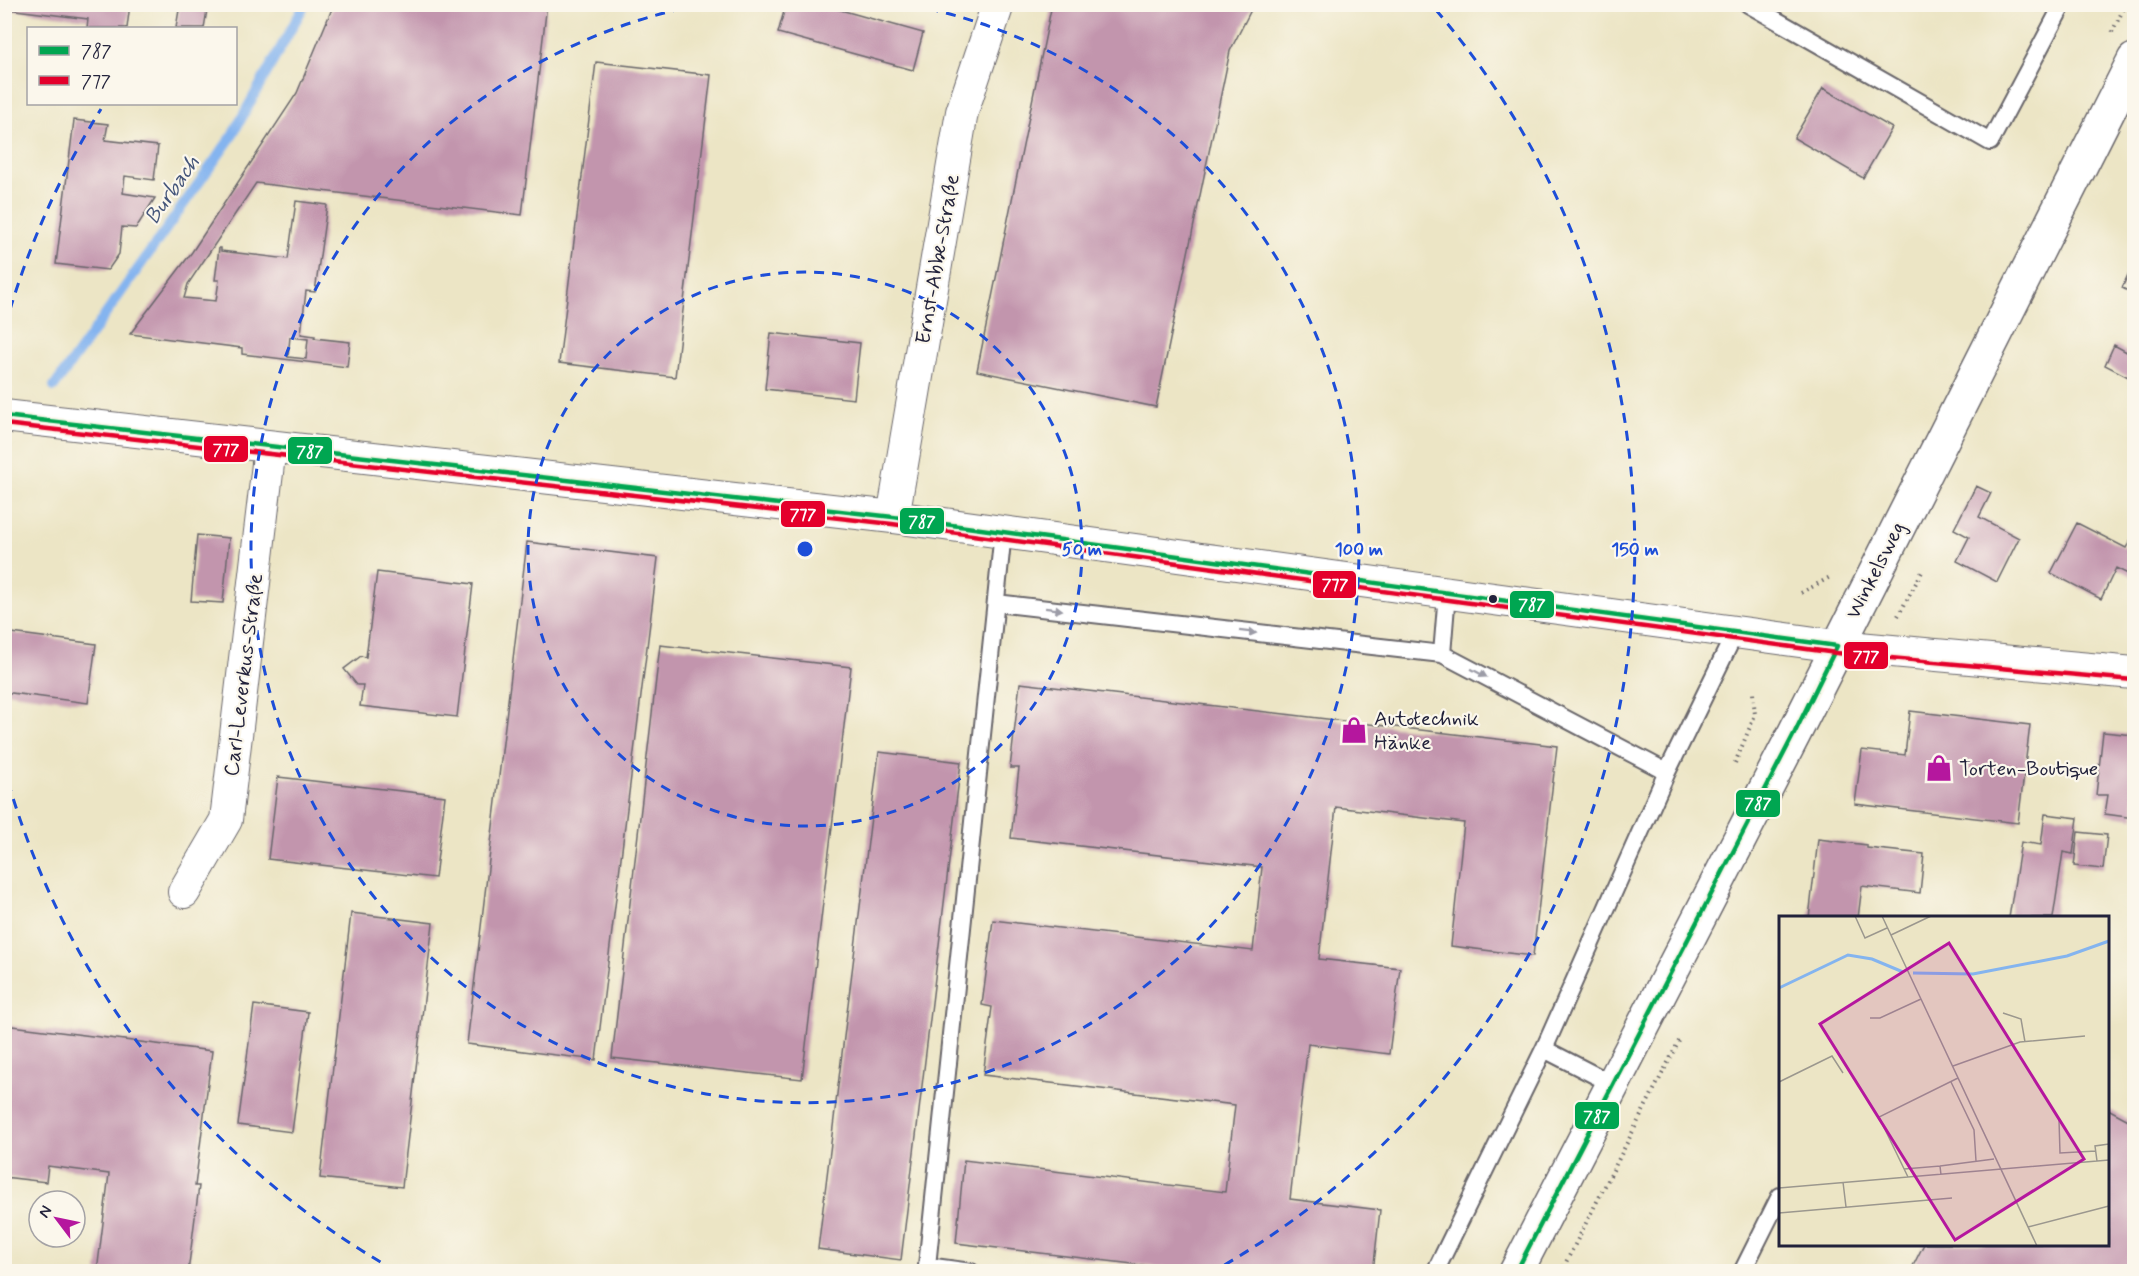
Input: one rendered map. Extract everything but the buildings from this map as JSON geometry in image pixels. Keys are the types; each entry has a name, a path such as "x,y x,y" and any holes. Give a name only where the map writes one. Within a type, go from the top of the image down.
{"street":[{"name":"Ernst-Abbe-Straße","path":"893,517 962,112 998,4"},
{"name":"Winkelsweg","path":"1516,1272 1614,1084 2134,60"},
{"path":"4,416 893,517 1837,646 2134,673"},
{"name":"Carl-Leverkus-Straße","path":"184,892 226,820 270,447"}],"lane":[{"path":"1748,4 1990,142 2063,4"},
{"path":"971,1272 927,1266 1003,532"},
{"path":"1442,654 1447,593"},
{"path":"996,603 1442,654 1667,772"},
{"path":"1435,1272 1544,1049 1667,772 1735,633"},
{"path":"1544,1049 1614,1084"},
{"path":"1742,1272 1779,1198"}],"waterway":[{"name":"Burbach","path":"54,387 230,139 305,4"}],"transit line":[{"name":"787","path":"4,416 893,517 1837,646"},
{"name":"777","path":"4,424 892,524 1836,653 2133,680"},
{"name":"787","path":"1516,1272 1795,732 1837,646"}],"place":[{"name":"Autotechnik Hänke","path":"1354,730"},
{"name":"Torten-Boutique","path":"1939,768"}]}
